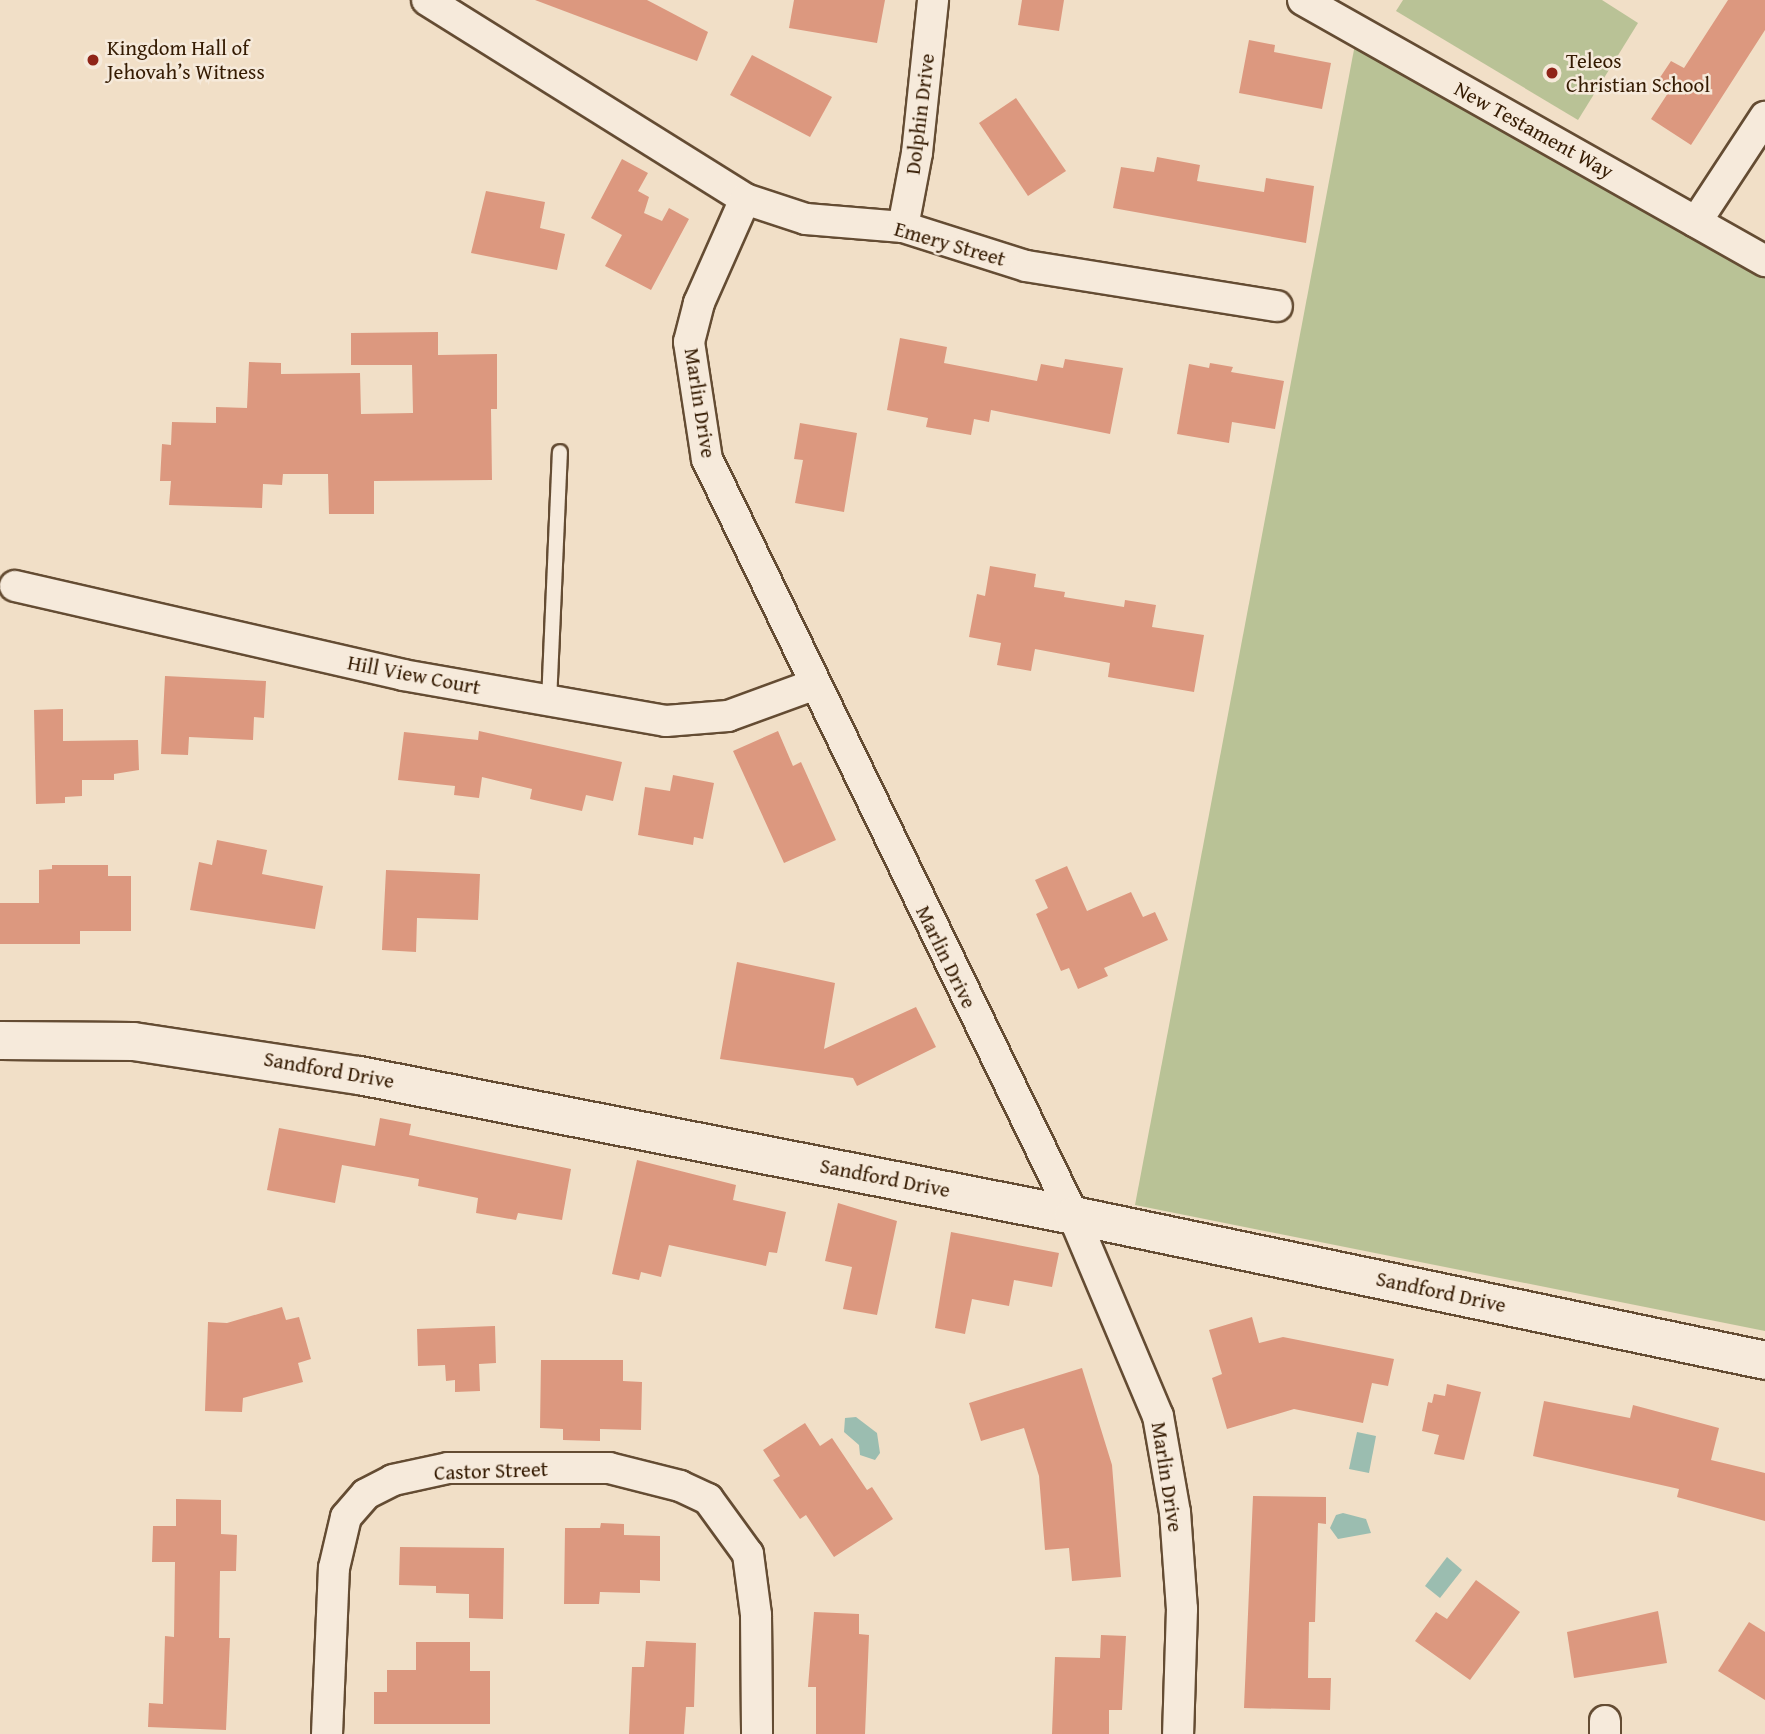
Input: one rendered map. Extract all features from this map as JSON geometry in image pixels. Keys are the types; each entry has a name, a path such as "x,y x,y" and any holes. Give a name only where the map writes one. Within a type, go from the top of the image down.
{"street":[{"name":"Emery Street","path":"427,0 745,199 806,219 903,227 1026,266 1277,306"},
{"name":"Dolphin Drive","path":"903,227 917,153 933,0"},
{"name":"New Testament Way","path":"1303,0 1765,261"},
{"path":"1696,222 1765,117"},
{"name":"Marlin Drive","path":"745,199 695,316 689,342 695,397 707,459 813,685 1073,1215 1158,1416 1175,1512 1182,1609 1178,1734"},
{"name":"Hill View Court","path":"15,586 403,675 666,721 728,716 813,685"},
{"name":"Sandford Drive","path":"0,1040 133,1041 229,1052 1073,1215 1765,1360"},
{"name":"Castor Street","path":"327,1734 334,1568 346,1517 366,1494 393,1480 448,1468 609,1468 708,1499 727,1521 748,1554 757,1615 757,1734"}],"lane":[{"path":"549,702 560,453"}],"shaded area":[{"name":"Teleos Christian School","path":"1403,0 1602,0 1638,23 1578,120 1396,11"},
{"path":"1356,39 1765,271 1765,1331 1135,1205"},
{"path":"856,1417 877,1433 880,1453 875,1460 860,1455 859,1445 844,1432 845,1418"},
{"path":"1357,1432 1376,1436 1369,1473 1349,1469"},
{"path":"1343,1513 1366,1519 1371,1533 1338,1539 1330,1528 1336,1515"},
{"path":"1447,1557 1462,1570 1440,1598 1425,1586"}],"building":[{"path":"535,0 647,0 708,32 697,61"},
{"path":"794,0 885,0 877,43 789,28"},
{"path":"1022,0 1064,0 1059,31 1018,25"},
{"path":"1728,0 1765,0 1765,30 1691,145 1651,119 1668,93 1655,85 1671,61 1684,68"},
{"path":"1249,40 1275,45 1274,52 1331,63 1322,109 1239,93"},
{"path":"752,55 832,97 810,137 730,95"},
{"path":"1016,98 1066,171 1028,196 979,123"},
{"path":"1157,157 1200,165 1197,181 1264,192 1266,178 1314,186 1306,243 1113,208 1121,167 1154,172"},
{"path":"622,159 648,173 638,191 649,197 644,213 662,221 669,208 689,219 651,290 605,266 622,235 591,218"},
{"path":"486,191 545,202 540,228 565,234 557,270 471,253"},
{"path":"438,332 438,355 497,354 497,409 491,409 492,480 374,481 374,514 329,514 328,474 283,474 282,485 263,484 262,508 169,505 171,481 160,481 162,444 171,445 172,422 216,423 216,407 247,408 249,362 281,363 281,374 360,373 361,414 413,413 412,365 351,365 351,333"},
{"path":"900,338 947,347 944,363 1037,381 1041,364 1063,368 1065,359 1123,368 1110,434 991,410 989,422 974,419 971,435 926,427 928,418 887,410"},
{"path":"1210,363 1233,367 1231,372 1284,381 1275,429 1232,422 1229,443 1177,434 1189,364 1209,368"},
{"path":"800,423 857,433 844,512 795,503 803,460 794,459"},
{"path":"990,566 1036,574 1034,587 1065,592 1064,597 1124,607 1125,600 1156,605 1152,627 1204,635 1194,692 1108,677 1110,663 1035,649 1031,671 997,665 1001,643 969,637 977,594 985,596"},
{"path":"165,676 266,681 264,718 254,717 253,740 189,737 188,755 161,754"},
{"path":"63,709 63,741 138,740 139,770 114,774 114,780 82,780 82,796 65,797 65,803 36,804 34,710"},
{"path":"479,731 622,762 613,801 586,795 582,811 530,799 532,789 482,777 479,798 454,795 455,786 398,780 404,732 478,740"},
{"path":"778,731 793,766 801,762 836,840 784,863 733,751"},
{"path":"673,775 714,783 703,839 694,837 693,845 638,835 645,787 670,791"},
{"path":"217,840 267,850 262,874 323,886 315,929 190,910 199,862 212,865"},
{"path":"52,865 108,865 108,876 131,876 131,931 80,931 80,944 0,944 0,903 39,903 39,870 52,869"},
{"path":"1067,866 1087,911 1131,892 1143,917 1155,912 1168,940 1104,968 1108,976 1078,989 1069,968 1061,971 1036,914 1048,908 1035,880"},
{"path":"386,870 480,874 478,920 417,918 416,952 382,950"},
{"path":"737,962 835,983 824,1049 916,1007 936,1047 857,1086 853,1078 720,1059"},
{"path":"380,1118 411,1124 409,1135 571,1169 562,1220 518,1213 516,1220 476,1213 478,1198 418,1186 419,1179 342,1165 335,1203 267,1190 279,1128 375,1146"},
{"path":"637,1160 736,1185 733,1200 786,1212 777,1253 769,1252 766,1266 669,1245 661,1277 641,1272 639,1280 612,1274"},
{"path":"838,1203 897,1221 877,1315 843,1309 852,1267 825,1261"},
{"path":"951,1232 1059,1253 1052,1287 1014,1280 1009,1306 972,1299 965,1334 935,1328"},
{"path":"282,1307 286,1320 299,1317 311,1359 298,1363 303,1382 243,1398 242,1412 205,1411 208,1322 227,1323"},
{"path":"1252,1317 1259,1343 1283,1337 1394,1359 1388,1386 1372,1383 1363,1423 1294,1409 1227,1429 1212,1378 1222,1374 1209,1330"},
{"path":"495,1326 496,1363 479,1364 480,1391 455,1392 455,1380 446,1381 445,1365 418,1366 417,1329"},
{"path":"541,1360 623,1360 623,1381 642,1382 641,1430 600,1429 600,1441 563,1440 563,1429 540,1428"},
{"path":"1082,1368 1112,1465 1121,1577 1072,1581 1069,1548 1045,1550 1039,1476 1024,1428 981,1441 969,1403"},
{"path":"1447,1384 1481,1392 1464,1460 1434,1454 1439,1435 1422,1431 1428,1402 1432,1403 1434,1394 1445,1396"},
{"path":"1544,1401 1630,1418 1633,1405 1719,1428 1711,1460 1765,1473 1765,1521 1677,1497 1679,1489 1533,1456"},
{"path":"805,1423 820,1446 832,1438 867,1490 872,1487 893,1519 834,1557 806,1515 800,1519 773,1480 780,1476 763,1450"},
{"path":"1253,1496 1326,1497 1326,1524 1318,1523 1315,1622 1309,1622 1308,1678 1331,1678 1330,1710 1244,1708"},
{"path":"176,1499 221,1500 221,1534 237,1535 236,1571 220,1571 219,1638 230,1638 226,1730 148,1727 149,1703 163,1704 165,1636 174,1637 175,1562 152,1562 153,1526 176,1526"},
{"path":"601,1523 624,1524 624,1535 660,1536 660,1581 640,1580 640,1593 600,1592 599,1604 564,1604 565,1528 600,1528"},
{"path":"400,1547 504,1548 503,1619 469,1618 469,1594 436,1593 436,1586 399,1585"},
{"path":"1476,1580 1520,1612 1470,1680 1415,1641 1436,1612 1447,1619"},
{"path":"1658,1611 1667,1663 1574,1678 1567,1632"},
{"path":"814,1612 859,1614 859,1634 869,1635 865,1734 816,1734 816,1687 808,1687"},
{"path":"1749,1622 1765,1632 1765,1700 1718,1671"},
{"path":"1101,1635 1126,1636 1122,1710 1109,1710 1109,1734 1052,1734 1055,1657 1100,1658"},
{"path":"646,1641 696,1643 694,1707 686,1707 684,1734 629,1734 632,1667 644,1667"},
{"path":"416,1642 470,1642 470,1671 490,1671 490,1724 374,1724 374,1692 387,1692 387,1670 416,1670"}],"place":[{"name":"Kingdom Hall of Jehovah’s Witness","path":"93,60"},
{"name":"Teleos Christian School","path":"1552,73"}]}
